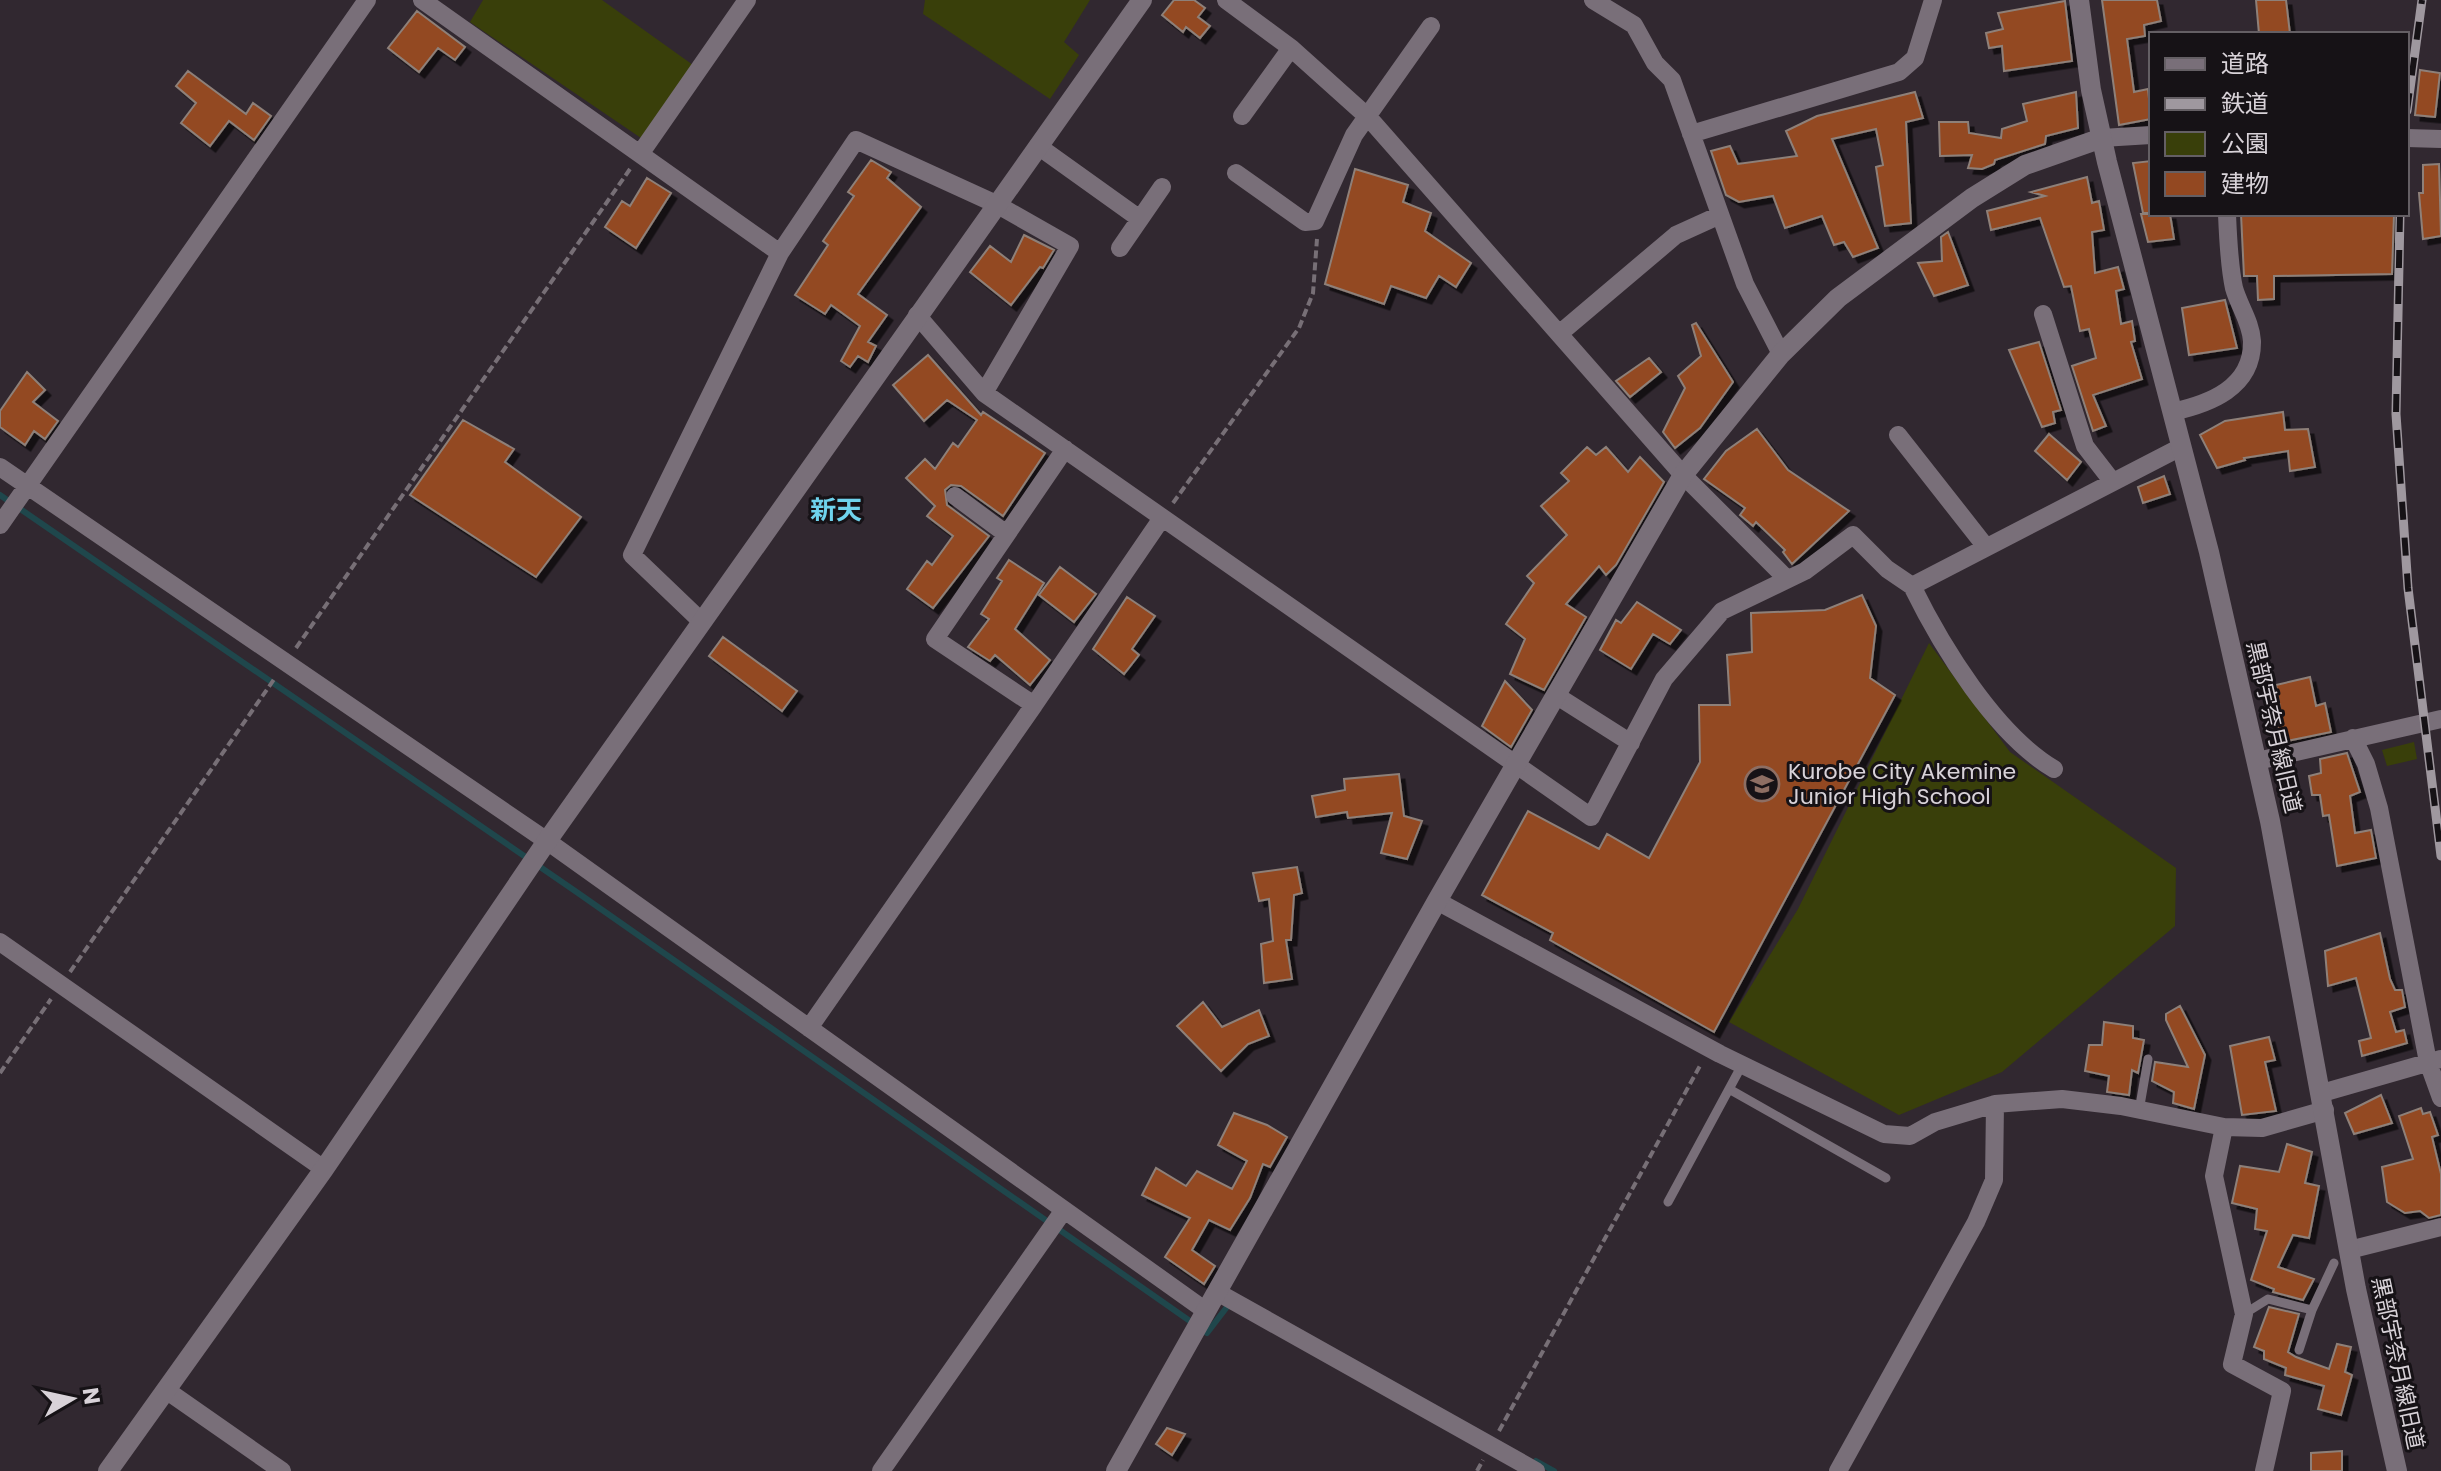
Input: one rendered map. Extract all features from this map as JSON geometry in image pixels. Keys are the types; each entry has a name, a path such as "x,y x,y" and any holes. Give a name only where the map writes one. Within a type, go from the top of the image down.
{"street":[{"path":"0,525 367,0"},
{"path":"422,0 780,253"},
{"path":"640,154 747,0"},
{"path":"108,1471 324,1169 547,841 1142,0"},
{"path":"1226,0 1291,48 1369,118 1683,475 1786,578"},
{"path":"1593,0 1634,25 1655,63 1672,80 1745,284 1781,354"},
{"path":"1691,134 1899,72 1915,58 1933,0"},
{"name":"黒部宇奈月線旧道","path":"2079,0 2102,138 2209,552 2257,761 2324,1102 2342,1256 2397,1471"},
{"path":"1236,173 1305,222 1315,221 1354,135 1369,118 1431,26"},
{"path":"1242,116 1291,48"},
{"path":"1116,1471 1437,901 1683,475 1781,354 1838,298 1972,198 2025,165 2102,138 2149,135"},
{"path":"2409,138 2441,139"},
{"path":"702,622 632,555 780,253 856,140 996,204 1070,246 984,393"},
{"path":"1038,146 1140,219"},
{"path":"1120,248 1162,187"},
{"path":"1559,334 1676,235 1720,215"},
{"path":"2172,412 2219,399 2233,386 2246,365 2252,342 2235,290 2227,216"},
{"path":"2043,314 2085,446 2112,481"},
{"path":"917,315 984,393 1591,817 1664,679 1722,611 1805,571 1853,535 1887,569 1912,586 1927,617 1998,718 2031,756 2054,769"},
{"path":"1898,435 1986,547"},
{"path":"1912,586 2181,447"},
{"path":"1034,705 935,639 1065,449"},
{"path":"0,467 283,667 547,841 1206,1311"},
{"path":"955,496 1005,533"},
{"path":"809,1028 1162,518"},
{"path":"1557,696 1631,743"},
{"path":"2257,761 2441,719"},
{"path":"2353,738 2366,764 2379,808 2441,1098"},
{"path":"1437,901 1742,1065 1884,1134 1910,1136 1935,1122 1995,1104 2062,1099 2224,1127 2262,1128 2434,1061"},
{"path":"0,942 324,1169"},
{"path":"1838,1471 1976,1222 1994,1180 1995,1104"},
{"path":"2224,1127 2214,1176 2244,1314 2232,1364 2282,1391 2264,1471"},
{"path":"881,1471 1064,1210"},
{"path":"2342,1256 2441,1227"},
{"path":"1217,1292 1536,1471"},
{"path":"166,1390 282,1471"},
{"path":"2385,1471 2389,1448"}],"lane":[{"path":"2139,1111 2148,1059"},
{"path":"1668,1202 1742,1065"},
{"path":"1729,1089 1886,1178"},
{"path":"2299,1350 2312,1310 2342,1256"},
{"path":"2244,1314 2268,1299 2312,1310"}],"path":[{"path":"0,1073 640,154"},
{"path":"1162,518 1299,328 1313,293 1318,248 1315,221"},
{"path":"1477,1471 1710,1048"}],"green space":[{"path":"483,0 602,0 693,65 641,138 470,22"},
{"path":"925,0 1090,0 1064,42 1079,55 1050,99 923,14"},
{"path":"1929,643 2010,752 2176,868 2175,926 2002,1072 1899,1115 1729,1022 1798,909"},
{"path":"2414,742 2417,759 2387,766 2382,750"}],"building":[{"path":"1174,0 1194,0 1205,8 1198,17 1210,26 1200,38 1186,27 1183,32 1162,15"},
{"path":"2102,0 2157,0 2161,21 2144,25 2145,36 2127,39 2134,92 2148,89 2149,119 2119,125"},
{"path":"2256,0 2286,0 2290,32 2259,32"},
{"path":"2065,1 2072,61 2004,71 2002,46 1989,48 1986,33 2003,29 1998,13"},
{"path":"417,11 465,47 455,60 438,48 419,72 388,48"},
{"path":"2420,70 2440,73 2435,117 2415,115"},
{"path":"188,71 246,114 253,103 271,116 254,140 229,121 210,146 181,123 196,103 176,86"},
{"path":"1915,92 1923,118 1906,122 1911,223 1885,226 1876,167 1883,165 1876,129 1832,139 1878,248 1853,257 1844,242 1834,245 1822,216 1785,228 1773,196 1739,202 1726,195 1711,151 1730,146 1738,164 1797,156 1786,131 1817,116"},
{"path":"2076,92 2078,128 2046,136 2045,144 1995,160 1994,164 1982,169 1968,168 1972,155 1940,156 1939,122 1968,122 1969,133 2001,138 2002,129 2027,121 2023,104"},
{"path":"871,160 891,172 887,178 921,207 858,294 887,315 868,342 876,346 868,362 858,356 850,367 841,361 860,326 831,305 825,314 795,295 828,245 823,241 854,196 848,192"},
{"path":"2149,161 2149,213 2143,213 2133,163"},
{"path":"2439,164 2441,236 2423,239 2419,193 2423,193 2423,165"},
{"path":"1355,169 1408,185 1403,202 1431,213 1425,231 1471,263 1456,287 1439,276 1426,298 1391,286 1384,304 1325,284"},
{"path":"2087,177 2092,203 2099,201 2104,230 2092,232 2095,273 2118,267 2124,289 2116,291 2121,324 2132,321 2135,341 2131,342 2142,379 2093,395 2106,426 2093,431 2072,366 2096,358 2089,329 2080,331 2071,286 2064,287 2040,218 1991,230 1987,211 2045,196 2031,192"},
{"path":"647,178 671,193 636,248 605,227 622,201 630,206"},
{"path":"2141,214 2170,216 2174,239 2148,242"},
{"path":"2241,216 2394,216 2392,274 2274,276 2274,299 2258,300 2257,276 2244,276"},
{"path":"1948,232 1968,285 1934,296 1918,263 1942,261 1941,237"},
{"path":"1024,235 1054,250 1043,268 1040,267 1011,305 970,272 990,246 1011,262"},
{"path":"2225,300 2237,348 2189,355 2182,308"},
{"path":"1696,323 1733,382 1700,428 1675,448 1663,432 1685,388 1678,376 1701,356 1692,325"},
{"path":"2039,342 2061,410 2053,412 2055,423 2042,427 2009,350"},
{"path":"928,355 981,415 983,412 1045,453 1003,516 961,486 951,485 945,490 947,505 989,536 933,608 907,589 927,561 932,565 953,536 927,516 935,506 906,478 925,459 935,469 953,443 958,447 977,420 947,400 924,421 893,385"},
{"path":"1649,358 1661,372 1630,397 1616,381"},
{"path":"27,372 45,390 33,402 58,421 45,439 34,431 25,445 0,427 0,411"},
{"path":"2283,412 2285,430 2308,429 2315,467 2290,471 2288,451 2244,458 2217,468 2200,435 2225,421"},
{"path":"463,420 514,449 505,462 581,517 536,577 410,495"},
{"path":"1757,429 1788,470 1849,511 1792,564 1783,552 1785,550 1756,522 1753,526 1740,515 1745,508 1704,479 1726,451"},
{"path":"2049,434 2081,462 2067,480 2035,451"},
{"path":"1587,447 1596,455 1606,447 1628,472 1640,457 1664,482 1616,565 1606,575 1599,566 1566,604 1586,617 1544,690 1510,674 1525,639 1506,624 1534,583 1527,576 1567,535 1541,506 1569,481 1561,473"},
{"path":"2164,476 2170,494 2143,503 2138,487"},
{"path":"1009,560 1044,583 1015,629 1050,660 1030,685 995,655 990,661 968,647 989,619 981,614 1002,581 997,578"},
{"path":"1060,567 1096,594 1074,622 1039,595"},
{"path":"1862,595 1876,626 1870,678 1895,695 1714,1032 1550,940 1553,933 1482,895 1528,811 1599,849 1607,834 1649,858 1700,762 1699,705 1730,705 1727,655 1752,652 1751,613 1825,610"},
{"path":"1127,597 1155,616 1132,649 1139,655 1124,674 1093,649"},
{"path":"1637,602 1681,630 1670,644 1653,634 1631,669 1600,650 1616,620 1621,623"},
{"path":"723,637 797,691 782,711 709,656"},
{"path":"2310,677 2316,706 2325,703 2331,732 2282,742 2276,722 2282,720 2276,685"},
{"path":"1505,681 1532,710 1511,747 1482,726"},
{"path":"2347,753 2360,792 2350,796 2355,833 2371,830 2376,858 2337,866 2329,815 2323,816 2320,795 2312,795 2309,776 2321,773 2320,759"},
{"path":"1399,774 1404,816 1422,821 1407,859 1381,853 1392,813 1348,818 1347,812 1316,817 1312,796 1345,790 1344,779"},
{"path":"1297,867 1302,893 1294,895 1291,940 1286,940 1292,979 1264,983 1261,944 1273,941 1269,899 1259,901 1253,873"},
{"path":"2380,933 2390,979 2395,990 2402,990 2405,1007 2390,1012 2396,1032 2404,1030 2407,1043 2362,1056 2359,1041 2371,1038 2356,978 2328,986 2325,951"},
{"path":"1203,1002 1222,1027 1259,1010 1269,1036 1248,1044 1221,1071 1177,1026"},
{"path":"2180,1006 2205,1055 2194,1109 2173,1103 2174,1092 2152,1081 2155,1062 2188,1067 2166,1020 2166,1014"},
{"path":"2104,1022 2133,1026 2133,1038 2144,1040 2138,1073 2132,1070 2129,1095 2107,1092 2109,1076 2085,1071 2089,1045 2102,1045"},
{"path":"2269,1037 2275,1060 2265,1062 2276,1111 2242,1115 2230,1046"},
{"path":"2381,1095 2392,1123 2354,1134 2345,1113"},
{"path":"2421,1108 2423,1114 2430,1112 2438,1135 2432,1137 2441,1174 2441,1215 2429,1218 2420,1211 2405,1213 2387,1202 2382,1167 2413,1159 2399,1116"},
{"path":"1234,1113 1267,1125 1287,1137 1270,1167 1263,1164 1250,1198 1230,1230 1209,1220 1192,1250 1215,1266 1204,1284 1165,1257 1190,1218 1142,1195 1156,1168 1186,1186 1197,1171 1232,1189 1247,1161 1218,1145"},
{"path":"2287,1144 2312,1152 2305,1183 2319,1186 2309,1238 2293,1235 2278,1267 2314,1279 2303,1300 2273,1292 2274,1289 2251,1280 2267,1231 2255,1229 2257,1209 2232,1203 2240,1166 2279,1172"},
{"path":"2269,1307 2299,1314 2288,1352 2296,1357 2329,1369 2337,1344 2351,1347 2345,1372 2352,1375 2341,1415 2318,1409 2324,1386 2285,1375 2286,1368 2264,1359 2264,1351 2254,1347"},
{"path":"1167,1428 1185,1434 1172,1455 1156,1444"},
{"path":"2342,1451 2342,1471 2311,1471 2311,1453"}],"waterway":[{"path":"0,495 578,893 1207,1333 1230,1303"},
{"path":"1536,1461 1554,1471"}],"railway":[{"path":"2409,96 2422,0"},
{"path":"2400,216 2396,414 2408,588 2441,856"}],"place":[{"name":"Kurobe City Akemine Junior High School","path":"1762,784"}],"district":[{"name":"新天","path":"836,510"}]}
